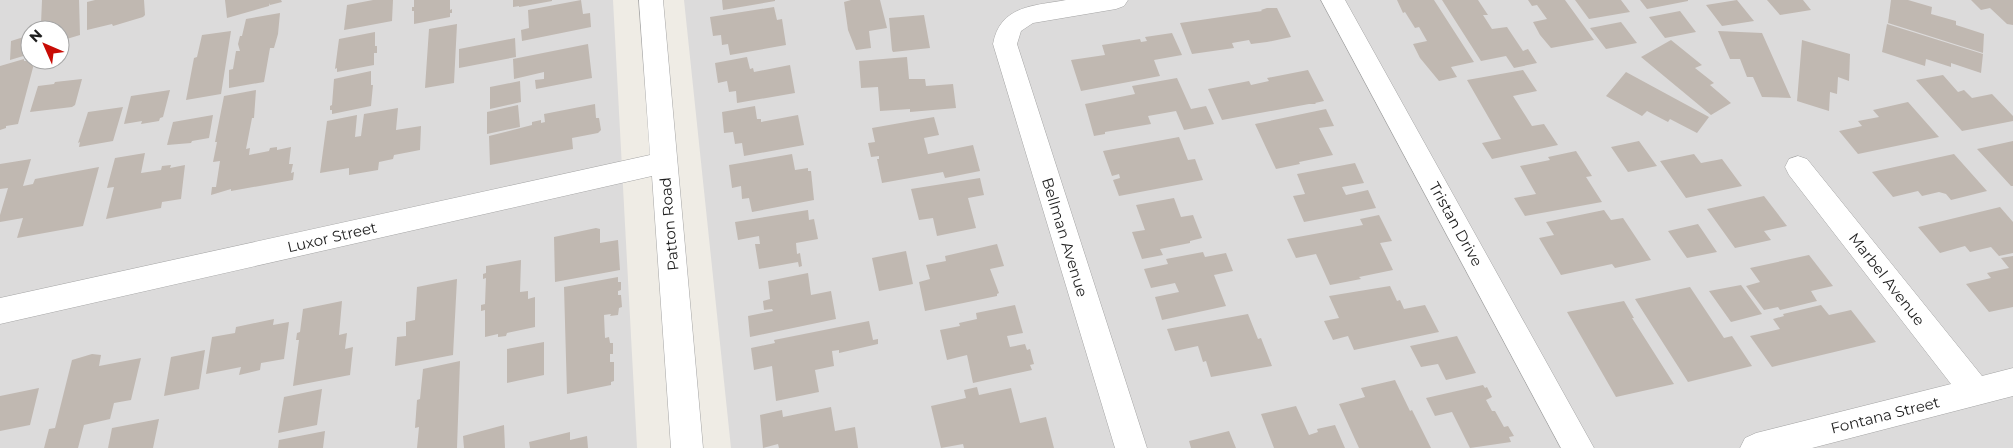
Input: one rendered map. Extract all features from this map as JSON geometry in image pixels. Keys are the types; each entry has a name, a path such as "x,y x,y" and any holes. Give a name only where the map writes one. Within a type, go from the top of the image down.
{"street":[{"name":"Patton Road","path":"651,0 687,448"},
{"name":"Bellman Avenue","path":"1116,0 1030,15 1019,19 1010,26 1006,34 1005,44 1131,448"},
{"name":"Tristan Drive","path":"1333,0 1578,448"},
{"name":"Luxor Street","path":"0,310 664,163"},
{"name":"Marbel Avenue","path":"1798,167 1976,392"},
{"name":"Fontana Street","path":"1756,448 2013,382"}],"shaded area":[{"path":"0,0 613,0 637,448 0,448"},
{"path":"684,0 2013,0 2013,448 731,448"}],"building":[{"path":"42,0 79,0 80,35 70,38 70,20 41,20"},
{"path":"95,0 144,0 145,15 113,26 112,24 87,30 87,2"},
{"path":"225,0 281,0 282,2 270,5 270,3 269,6 227,18"},
{"path":"373,0 393,0 392,21 344,30 347,5"},
{"path":"414,0 450,0 450,10 452,9 452,13 450,13 450,17 414,24 414,11 412,11 412,7 414,7"},
{"path":"513,0 552,0 552,1 513,7"},
{"path":"581,0 583,14 590,13 591,27 522,41 521,30 529,28 528,10"},
{"path":"722,0 775,0 775,1 723,10"},
{"path":"851,0 880,0 887,28 869,31 871,48 856,50 848,30 844,2"},
{"path":"1397,0 1434,0 1474,62 1451,67 1457,77 1439,81 1420,58 1413,44 1427,41 1419,27 1415,28 1405,12 1403,13"},
{"path":"1442,0 1478,0 1488,15 1483,15 1492,29 1507,27 1523,51 1528,49 1537,63 1514,68 1506,56 1481,61"},
{"path":"1528,0 1565,0 1594,40 1551,48 1540,35 1533,22 1547,19 1537,5 1532,6"},
{"path":"1575,0 1621,0 1630,12 1589,19"},
{"path":"1640,0 1688,0 1688,1 1647,9"},
{"path":"1737,0 1754,21 1722,26 1706,5"},
{"path":"1767,0 1803,0 1811,10 1780,15"},
{"path":"1891,0 1908,0 1932,7 1931,14 1956,21 1956,25 1984,34 1983,53 1888,23"},
{"path":"1971,0 2013,0 2013,25 2007,24 1990,8 1981,10"},
{"path":"774,7 777,20 782,19 786,45 730,55 728,44 722,45 721,35 713,36 710,17"},
{"path":"1267,8 1277,8 1291,37 1251,44 1249,40 1232,43 1234,48 1192,54 1180,23 1262,11"},
{"path":"1680,11 1696,32 1665,38 1649,17"},
{"path":"280,13 278,34 274,48 270,48 264,82 229,88 229,70 233,69 236,51 240,51 238,44 246,19"},
{"path":"924,15 930,48 893,52 889,18"},
{"path":"1621,22 1637,43 1606,49 1590,28"},
{"path":"457,24 454,83 425,88 429,29"},
{"path":"1887,24 1983,54 1981,73 1951,63 1951,67 1926,59 1925,66 1882,52"},
{"path":"231,31 221,94 186,100 194,58 197,57 202,35"},
{"path":"1718,31 1762,33 1791,98 1762,97 1753,77 1747,77 1740,59 1730,59"},
{"path":"375,32 377,53 374,53 374,65 337,72 337,68 335,69 339,39"},
{"path":"1172,33 1182,55 1154,60 1160,76 1081,91 1071,60 1105,55 1102,45 1140,39 1141,42 1147,41 1145,37"},
{"path":"20,38 20,57 10,60 11,41"},
{"path":"515,38 516,57 459,68 459,49"},
{"path":"1671,40 1702,65 1695,68 1714,83 1710,85 1731,103 1711,115 1641,57"},
{"path":"1802,40 1850,54 1849,81 1838,77 1837,94 1830,92 1829,111 1797,101"},
{"path":"588,44 592,78 536,89 535,80 544,79 544,72 514,79 513,59"},
{"path":"747,57 750,69 753,68 754,72 790,65 795,93 737,103 736,91 729,92 727,81 718,83 715,63"},
{"path":"907,57 909,79 925,79 926,86 953,84 956,108 910,112 910,109 880,111 878,87 861,88 859,61"},
{"path":"20,60 20,70 32,70 18,124 6,126 6,128 0,130 0,66"},
{"path":"1308,70 1324,101 1316,104 1222,120 1208,89 1249,81 1251,85 1269,81 1267,78"},
{"path":"1523,70 1537,91 1513,96 1532,126 1544,124 1558,145 1492,159 1482,143 1501,139 1467,80"},
{"path":"371,71 371,85 373,85 371,106 332,114 330,106 332,105 334,79"},
{"path":"1626,72 1709,117 1697,133 1670,119 1668,122 1647,111 1642,116 1606,96"},
{"path":"1943,75 1958,92 1964,90 1972,98 1992,94 2013,116 2013,121 1962,131 1916,80"},
{"path":"1177,78 1191,109 1206,106 1214,124 1184,130 1176,111 1148,116 1151,124 1105,132 1105,134 1094,136 1085,104 1135,94 1132,86"},
{"path":"82,79 75,105 72,107 30,112 38,86"},
{"path":"520,81 521,102 490,109 490,87"},
{"path":"170,90 163,117 159,121 124,124 131,96"},
{"path":"256,90 254,118 252,118 246,149 250,148 249,155 269,151 270,148 277,147 277,150 291,147 289,164 293,164 291,173 294,172 293,180 231,191 231,189 211,195 212,187 216,187 220,161 213,162 224,96"},
{"path":"1908,102 1939,137 1858,154 1839,131 1862,126 1858,121 1879,117 1873,110"},
{"path":"595,104 596,118 599,118 601,130 598,133 572,138 573,149 490,165 489,136 532,125 532,122 541,120 541,123 545,122 544,114"},
{"path":"518,105 520,127 487,134 487,112"},
{"path":"755,106 757,119 761,119 761,122 798,115 804,145 744,156 742,143 735,144 733,132 724,133 722,112"},
{"path":"123,107 113,141 79,147 80,142 78,143 88,112"},
{"path":"398,108 396,130 421,126 420,150 394,155 393,159 379,162 378,170 349,175 349,168 320,173 327,121 357,115 355,137 361,136 364,114"},
{"path":"1326,109 1334,126 1319,128 1333,155 1276,169 1255,124"},
{"path":"213,115 209,138 192,141 191,143 167,145 173,122"},
{"path":"934,117 939,135 924,138 928,154 973,145 980,171 945,178 943,172 882,183 877,159 879,159 879,156 871,157 868,143 875,142 872,128"},
{"path":"1179,137 1188,160 1195,159 1203,180 1119,196 1113,180 1120,178 1119,174 1112,176 1103,151"},
{"path":"1639,141 1657,166 1628,172 1611,147"},
{"path":"2013,141 2013,186 2011,186 1977,149"},
{"path":"1576,151 1592,176 1586,177 1602,202 1525,216 1514,198 1536,194 1520,166 1550,160 1548,157"},
{"path":"145,153 141,173 161,170 162,166 171,165 170,168 185,165 181,199 162,202 161,208 106,219 114,187 107,188 115,158"},
{"path":"792,154 795,170 808,168 808,171 811,171 814,200 752,212 749,198 742,199 741,186 732,188 729,165"},
{"path":"1694,154 1701,163 1722,159 1742,186 1686,198 1660,161"},
{"path":"1954,154 1987,191 1951,200 1946,194 1939,192 1922,196 1918,191 1893,197 1872,172"},
{"path":"31,159 23,186 33,184 35,179 99,167 83,226 17,238 23,218 0,222 0,215 8,188 0,189 0,164"},
{"path":"1355,163 1364,183 1342,187 1346,195 1368,190 1376,208 1304,222 1293,196 1305,194 1297,174"},
{"path":"980,178 984,195 968,198 976,228 937,236 933,218 919,220 911,189"},
{"path":"1764,196 1787,226 1764,231 1771,240 1735,248 1707,209"},
{"path":"1174,198 1181,217 1193,215 1202,238 1190,241 1190,243 1160,249 1163,255 1142,259 1132,232 1145,230 1136,205"},
{"path":"2000,207 2013,222 2013,253 1999,256 1991,247 1970,252 1965,246 1940,253 1918,227"},
{"path":"808,210 809,220 814,219 818,239 796,243 797,254 800,253 802,266 799,267 798,262 759,269 755,244 760,244 759,236 738,240 735,222"},
{"path":"1604,210 1611,220 1623,218 1651,260 1615,268 1612,264 1561,275 1539,238 1554,235 1546,222"},
{"path":"1379,215 1392,241 1380,243 1393,270 1359,277 1361,279 1330,285 1316,254 1296,258 1287,239 1363,225 1360,219"},
{"path":"1698,224 1717,252 1687,258 1668,231"},
{"path":"596,228 600,229 600,243 618,240 620,270 555,282 554,237"},
{"path":"997,244 1004,266 990,269 999,293 997,296 925,311 919,282 930,279 926,265 946,261 945,256"},
{"path":"906,251 913,284 879,291 872,258"},
{"path":"1203,252 1205,257 1226,253 1233,271 1214,275 1226,306 1162,320 1155,297 1179,292 1175,283 1151,288 1144,269 1168,264 1166,259"},
{"path":"1809,255 1833,286 1811,291 1817,301 1780,310 1778,307 1764,310 1746,286 1760,282 1750,268"},
{"path":"2013,256 2013,307 1989,312 1966,284 1991,278 1987,273 2009,268 2001,258"},
{"path":"521,260 520,292 528,291 528,299 535,297 535,327 507,333 506,336 498,337 498,334 485,337 485,310 481,311 481,305 485,304 486,278 483,279 483,274 486,273 486,266"},
{"path":"808,273 811,295 831,291 836,319 750,337 748,316 773,311 772,309 764,310 763,301 770,299 768,281"},
{"path":"618,277 618,282 621,282 621,290 618,291 618,295 621,295 622,307 619,308 618,315 604,315 605,338 609,337 610,343 613,343 613,354 610,354 610,362 614,362 614,381 611,382 611,385 567,394 564,287"},
{"path":"457,279 453,355 395,366 397,337 406,336 406,322 415,320 417,287"},
{"path":"1741,285 1762,314 1731,322 1709,291"},
{"path":"1390,286 1397,301 1400,300 1404,309 1425,305 1439,332 1354,350 1348,336 1333,340 1324,321 1339,318 1329,296"},
{"path":"1690,287 1724,338 1732,336 1752,366 1688,382 1635,299"},
{"path":"342,301 339,335 347,333 345,349 353,347 350,375 293,386 299,340 296,340 297,333 300,332 303,309"},
{"path":"1624,301 1634,318 1632,318 1674,384 1616,397 1567,312"},
{"path":"1015,305 1023,333 1007,336 1010,347 1025,344 1027,350 1030,349 1034,364 1030,365 1032,370 973,383 967,355 947,360 940,330 960,326 959,323 977,319 976,313"},
{"path":"1821,305 1829,315 1851,310 1876,342 1772,367 1750,336 1780,329 1773,319 1784,316 1783,314"},
{"path":"1248,314 1258,339 1261,338 1272,366 1211,377 1206,361 1203,362 1198,346 1175,351 1167,329"},
{"path":"274,319 273,325 289,322 284,359 261,363 260,370 239,375 241,367 206,374 212,337 235,333 236,327"},
{"path":"869,321 873,340 878,339 878,344 839,353 839,350 832,351 834,366 815,370 819,392 776,401 772,366 754,370 751,348 775,343 774,340"},
{"path":"1457,336 1476,373 1446,380 1438,364 1421,367 1410,346"},
{"path":"544,342 544,375 507,383 507,349"},
{"path":"205,350 199,389 164,396 171,357"},
{"path":"92,354 101,355 99,366 141,358 131,400 114,403 110,419 84,425 78,448 44,448 49,429 55,428 72,360"},
{"path":"460,361 457,448 417,448 419,427 415,428 417,400 420,399 423,369"},
{"path":"1395,380 1431,448 1359,448 1339,404 1365,397 1361,388"},
{"path":"1483,385 1485,388 1487,387 1492,397 1486,400 1492,411 1495,411 1504,427 1508,426 1514,436 1509,437 1511,442 1470,448 1452,412 1435,416 1426,398"},
{"path":"977,387 979,395 1011,388 1020,423 1046,417 1054,448 964,448 963,444 941,448 931,406 966,398 964,390"},
{"path":"39,388 30,425 0,431 0,396"},
{"path":"322,389 317,425 278,433 284,397"},
{"path":"1296,406 1309,435 1318,432 1317,429 1335,425 1345,448 1274,448 1261,414"},
{"path":"831,407 835,431 855,427 858,448 779,448 778,444 763,448 760,415 782,410 783,417"},
{"path":"159,419 153,448 108,448 112,428"},
{"path":"504,425 505,448 464,448 463,436"},
{"path":"325,431 323,448 278,448 279,440"},
{"path":"1229,431 1236,448 1191,448 1189,441"},
{"path":"570,432 570,440 587,436 588,448 530,448 529,442"}]}
